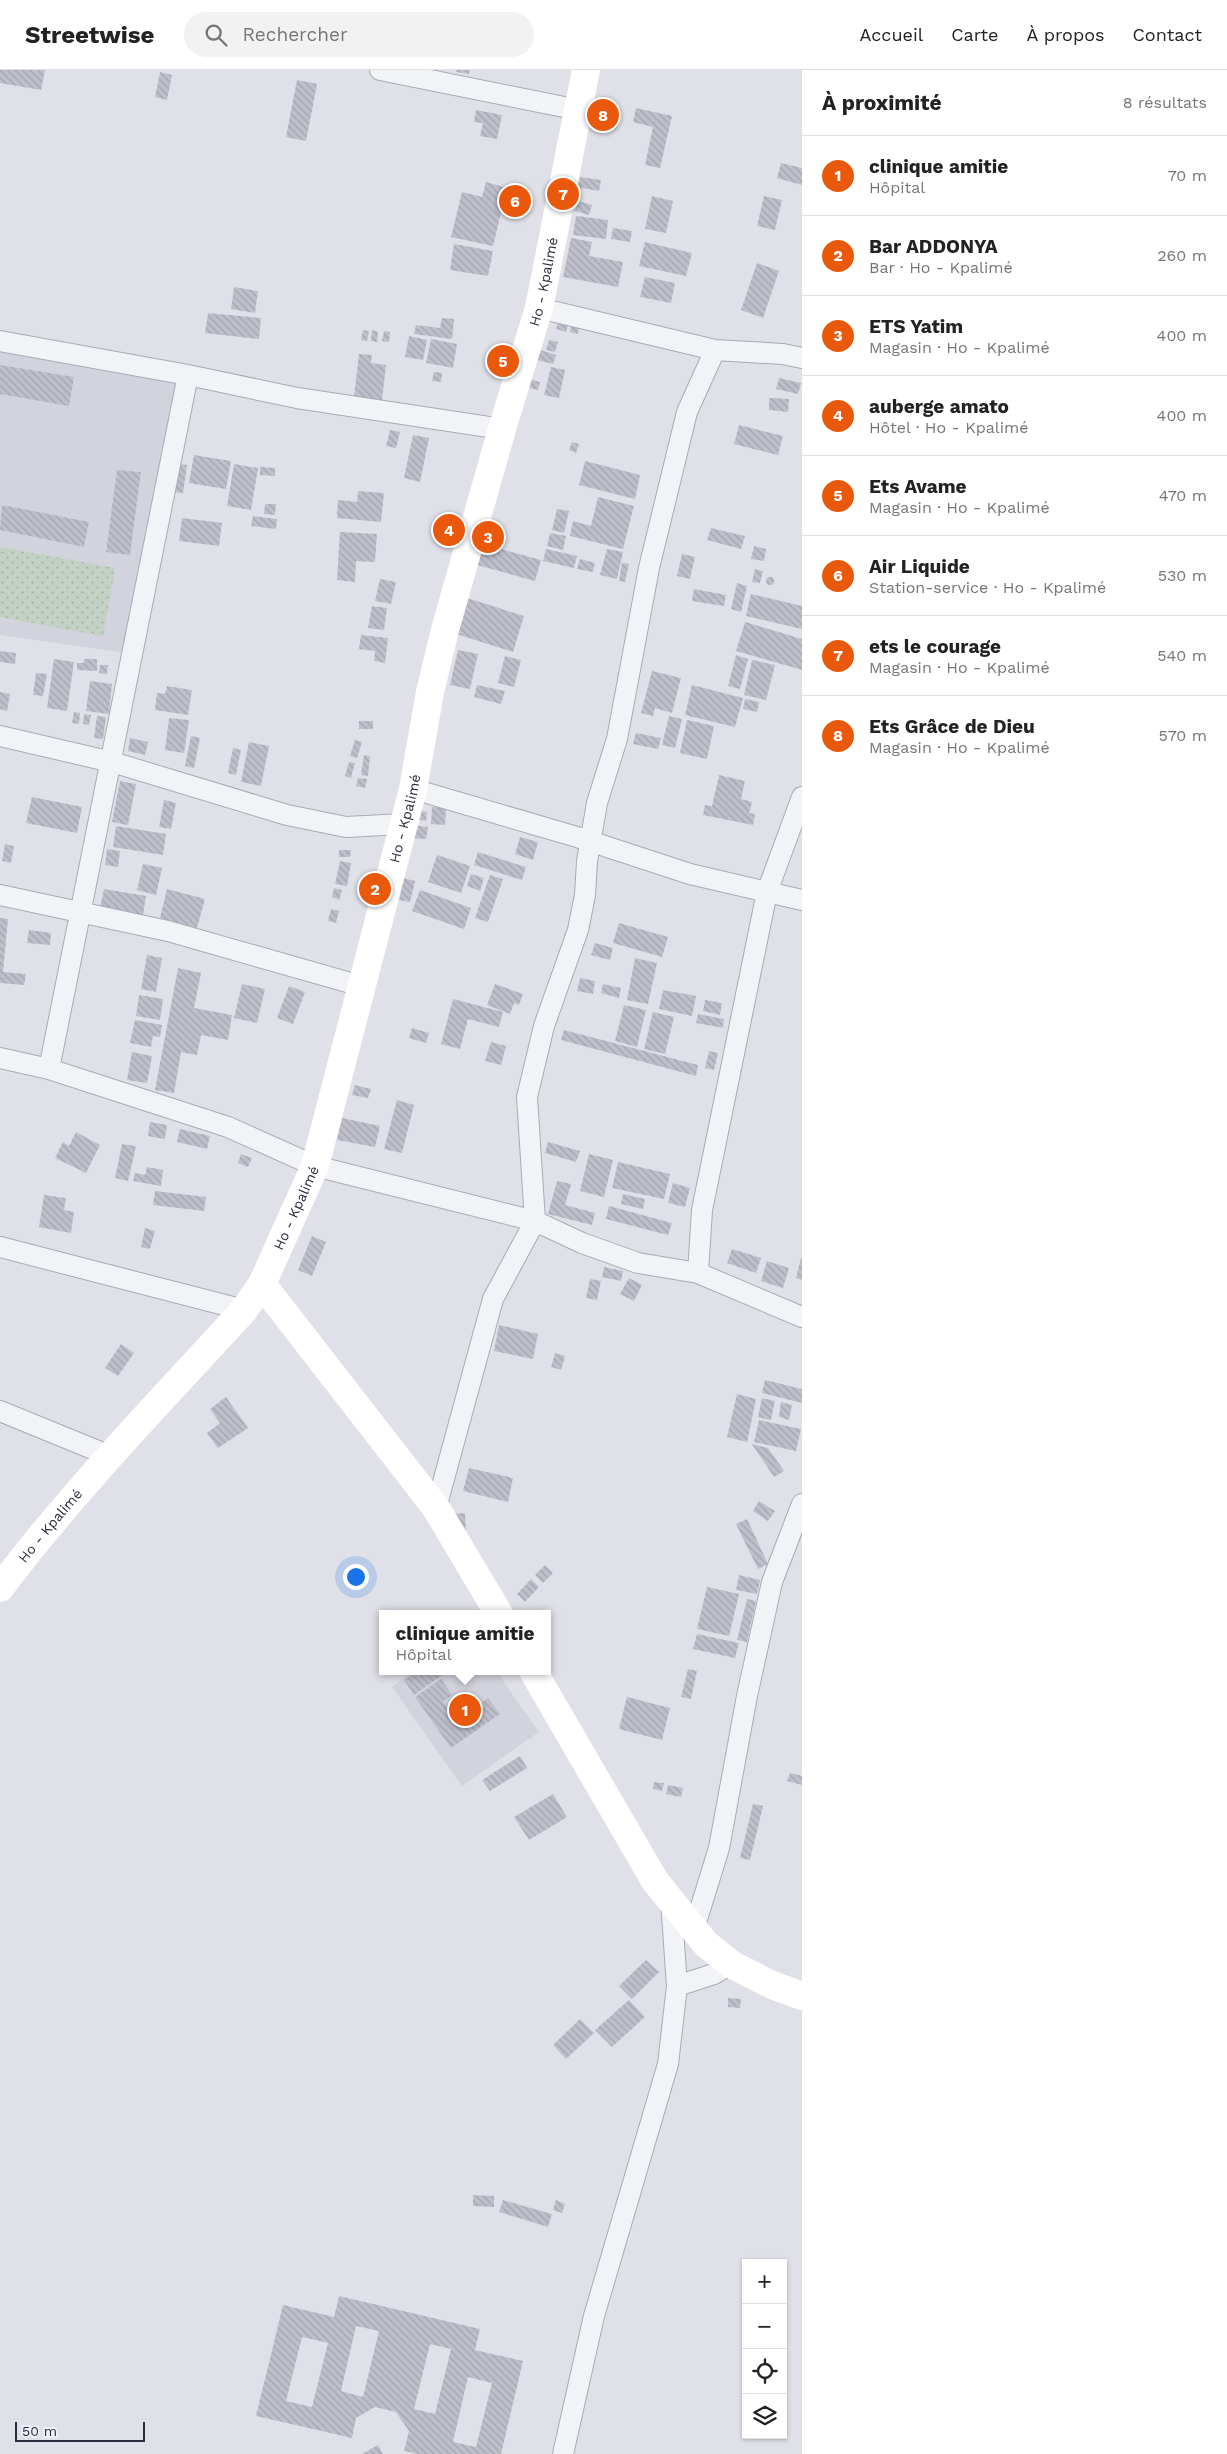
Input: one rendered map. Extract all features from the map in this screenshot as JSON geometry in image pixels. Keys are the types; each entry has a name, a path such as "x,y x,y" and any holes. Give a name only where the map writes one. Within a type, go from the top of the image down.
{"main road":[{"name":"Ho - Kpalimé","path":"0,1588 35,1541 244,1310 262,1284 315,1166 413,789 430,692 445,630 502,429 539,308 586,70"},
{"path":"262,1284 436,1508 497,1610"},
{"path":"535,1675 656,1881 706,1944 731,1964 772,1985 802,1996"}],"street":[{"path":"380,70 579,110"},
{"path":"539,308 715,350 783,354 802,358"},
{"path":"0,341 188,375 297,398 502,429"},
{"path":"436,1508 492,1300 536,1221 526,1098 544,1026 578,930 598,803 617,739 649,568 688,412 715,350"},
{"path":"49,1070 188,375"},
{"path":"0,736 112,762 287,815 346,827 403,824"},
{"path":"413,789 591,842 690,874 802,900"},
{"path":"698,1273 702,1210 767,892 802,797"},
{"path":"0,896 168,931 361,986"},
{"path":"0,1058 49,1070 228,1127 315,1166 536,1221 582,1243 638,1263 698,1273 802,1317"},
{"path":"0,1247 244,1310"},
{"path":"0,1411 110,1456"},
{"path":"694,1929 719,1848 747,1696 772,1582 802,1504"},
{"path":"563,2454 594,2316 668,2064 676,1986 671,1901"},
{"path":"676,1986 714,1974 731,1964"}],"shaded area":[{"path":"0,345 187,375 133,654 0,635"},
{"path":"408,1675 499,1675 539,1732 462,1786 392,1687"}],"green space":[{"path":"0,547 115,568 103,636 0,617"}],"building":[{"path":"0,70 45,70 41,90 0,83"},
{"path":"456,70 470,70 469,74 456,72"},
{"path":"160,72 172,75 167,100 155,97"},
{"path":"297,80 317,84 306,141 286,137"},
{"path":"636,108 672,116 660,168 645,165 653,127 633,122"},
{"path":"476,110 502,115 497,139 480,136 483,123 474,122"},
{"path":"600,113 619,117 616,129 597,125"},
{"path":"781,163 802,168 802,185 777,178"},
{"path":"580,177 601,180 599,191 578,187"},
{"path":"486,182 507,188 493,246 451,237 462,192 482,197"},
{"path":"652,196 673,201 666,233 645,229"},
{"path":"764,196 782,200 775,230 757,226"},
{"path":"578,201 592,205 589,215 575,211"},
{"path":"576,216 608,220 606,239 573,235"},
{"path":"613,228 632,231 630,242 611,239"},
{"path":"571,238 592,242 589,256 623,262 618,287 563,277"},
{"path":"645,242 692,253 686,276 639,266"},
{"path":"454,244 493,251 488,276 450,270"},
{"path":"757,263 779,271 763,318 741,310"},
{"path":"645,277 675,283 671,303 640,297"},
{"path":"234,287 258,291 255,313 231,309"},
{"path":"208,313 261,318 259,339 205,333"},
{"path":"560,315 570,318 566,332 556,329"},
{"path":"442,318 454,319 452,339 414,334 416,325 440,328"},
{"path":"573,319 580,321 578,334 570,332"},
{"path":"363,330 369,331 367,341 361,340"},
{"path":"372,330 378,332 377,342 371,341"},
{"path":"384,331 390,332 389,342 382,341"},
{"path":"409,336 427,340 423,360 405,357"},
{"path":"431,339 457,344 453,368 426,363"},
{"path":"549,340 558,342 555,352 546,350"},
{"path":"540,350 556,355 553,364 537,360"},
{"path":"359,354 372,355 371,363 386,365 382,400 354,397"},
{"path":"0,365 74,377 69,406 0,394"},
{"path":"551,367 565,370 559,398 544,395"},
{"path":"434,372 442,373 441,382 432,381"},
{"path":"524,378 540,382 538,390 522,386"},
{"path":"779,378 801,383 798,394 776,389"},
{"path":"769,398 789,399 788,412 769,410"},
{"path":"739,425 783,436 778,455 734,444"},
{"path":"390,430 400,432 396,448 386,446"},
{"path":"413,435 429,438 420,482 404,478"},
{"path":"572,442 579,444 576,453 569,450"},
{"path":"194,455 231,461 226,489 189,483"},
{"path":"585,461 640,475 635,499 579,485"},
{"path":"179,464 187,465 183,493 174,492"},
{"path":"234,464 258,468 251,510 227,506"},
{"path":"260,467 275,468 275,476 260,475"},
{"path":"117,470 141,472 130,555 106,552"},
{"path":"358,491 384,493 381,522 337,518 338,500 357,502"},
{"path":"598,497 634,506 623,549 570,536 573,521 591,526"},
{"path":"265,504 276,504 275,515 264,514"},
{"path":"2,505 89,522 84,547 0,530"},
{"path":"557,509 569,511 564,533 552,530"},
{"path":"253,516 277,519 276,529 251,526"},
{"path":"182,518 222,523 219,546 179,541"},
{"path":"711,528 745,536 741,549 707,540"},
{"path":"340,532 377,534 375,562 356,561 355,582 337,580"},
{"path":"550,533 566,536 563,550 547,546"},
{"path":"482,544 541,560 535,581 477,565"},
{"path":"754,546 766,549 764,561 751,559"},
{"path":"546,549 577,556 574,568 543,561"},
{"path":"607,549 623,552 617,579 600,575"},
{"path":"682,554 695,557 690,579 677,576"},
{"path":"580,559 595,563 593,572 577,569"},
{"path":"622,563 629,564 625,582 619,581"},
{"path":"755,569 763,571 760,583 752,582"},
{"path":"770,577 774,581 770,585 766,581"},
{"path":"380,579 396,582 391,604 375,601"},
{"path":"737,583 747,586 741,612 731,609"},
{"path":"694,589 726,595 724,606 692,601"},
{"path":"751,594 802,606 802,629 746,616"},
{"path":"467,598 524,616 513,652 456,634"},
{"path":"372,606 387,608 384,630 368,628"},
{"path":"745,622 802,639 802,670 736,651"},
{"path":"361,635 388,638 385,663 374,661 375,651 359,649"},
{"path":"458,650 478,654 470,689 450,685"},
{"path":"0,651 16,653 15,664 0,662"},
{"path":"736,655 748,659 740,689 728,686"},
{"path":"505,656 521,660 514,687 498,683"},
{"path":"54,659 74,662 67,711 47,708"},
{"path":"84,659 97,659 97,671 77,670 77,663 84,663"},
{"path":"752,660 775,665 766,700 744,695"},
{"path":"100,665 108,665 107,674 99,673"},
{"path":"652,671 681,678 672,713 655,708 653,716 641,713"},
{"path":"36,673 47,674 43,696 33,695"},
{"path":"90,681 112,684 109,714 86,711"},
{"path":"477,685 505,691 501,704 474,697"},
{"path":"692,685 743,698 735,727 685,715"},
{"path":"167,686 192,690 188,715 155,710 157,693 165,694"},
{"path":"0,692 10,694 7,711 0,709"},
{"path":"745,699 759,702 757,712 743,709"},
{"path":"74,712 80,713 79,724 72,723"},
{"path":"84,714 91,715 89,725 83,724"},
{"path":"97,716 106,717 103,739 94,738"},
{"path":"669,716 682,719 675,748 662,745"},
{"path":"169,718 189,720 184,753 165,750"},
{"path":"687,720 714,726 707,759 680,753"},
{"path":"359,721 373,721 373,729 359,729"},
{"path":"636,733 661,738 658,749 633,744"},
{"path":"191,736 200,738 194,768 185,766"},
{"path":"130,738 148,742 145,755 128,751"},
{"path":"355,740 362,742 357,758 350,756"},
{"path":"249,742 269,746 261,786 241,782"},
{"path":"233,748 241,750 236,775 228,773"},
{"path":"364,755 370,756 368,776 361,775"},
{"path":"349,762 355,763 351,778 345,776"},
{"path":"719,775 745,781 741,799 752,802 749,813 755,814 753,825 703,815 705,805 712,806"},
{"path":"358,778 367,779 365,788 356,786"},
{"path":"120,781 136,784 128,825 112,822"},
{"path":"32,797 82,807 77,833 26,823"},
{"path":"164,800 176,803 171,829 159,827"},
{"path":"432,807 446,808 445,825 431,824"},
{"path":"415,810 427,812 426,821 413,819"},
{"path":"412,825 428,827 426,839 411,838"},
{"path":"116,826 166,834 163,855 113,847"},
{"path":"520,837 538,842 533,860 515,854"},
{"path":"5,844 14,846 11,863 2,861"},
{"path":"107,849 120,851 118,867 105,865"},
{"path":"339,850 351,850 350,857 339,857"},
{"path":"478,852 526,867 522,880 474,865"},
{"path":"437,855 470,866 461,893 428,882"},
{"path":"340,861 351,863 347,886 335,884"},
{"path":"143,864 162,868 156,895 137,890"},
{"path":"471,874 484,878 480,891 467,886"},
{"path":"490,875 503,879 488,922 475,918"},
{"path":"403,878 415,881 410,902 399,900"},
{"path":"334,888 342,890 339,900 332,897"},
{"path":"104,889 146,896 143,915 100,908"},
{"path":"167,889 205,899 197,928 160,918"},
{"path":"420,890 471,908 464,929 412,911"},
{"path":"331,909 339,911 336,923 328,921"},
{"path":"0,918 8,919 3,972 26,974 24,985 0,983"},
{"path":"619,923 668,937 662,957 613,943"},
{"path":"29,930 51,933 50,945 27,943"},
{"path":"595,943 613,948 610,960 591,955"},
{"path":"147,955 162,958 156,992 141,989"},
{"path":"635,958 657,963 648,1004 627,1000"},
{"path":"178,968 201,973 194,1008 232,1015 228,1040 201,1035 197,1055 181,1052 174,1093 155,1090"},
{"path":"580,978 595,981 593,994 577,991"},
{"path":"242,984 265,989 257,1023 234,1018"},
{"path":"495,984 523,994 519,1005 514,1003 510,1014 487,1005"},
{"path":"603,984 621,988 619,998 601,993"},
{"path":"289,986 305,992 293,1024 277,1018"},
{"path":"663,990 696,996 692,1016 659,1009"},
{"path":"139,995 163,999 160,1020 136,1016"},
{"path":"453,999 503,1012 499,1027 468,1019 460,1049 441,1044"},
{"path":"705,1000 722,1003 720,1015 703,1011"},
{"path":"624,1005 646,1010 637,1047 615,1041"},
{"path":"653,1012 674,1017 665,1054 644,1049"},
{"path":"698,1014 724,1019 723,1028 696,1023"},
{"path":"135,1020 162,1025 160,1037 153,1036 151,1047 130,1043"},
{"path":"412,1028 429,1033 426,1043 409,1038"},
{"path":"564,1030 698,1065 696,1076 561,1040"},
{"path":"491,1042 506,1046 501,1065 485,1061"},
{"path":"709,1051 718,1053 714,1070 705,1068"},
{"path":"132,1052 152,1056 147,1083 127,1080"},
{"path":"355,1085 371,1089 368,1098 352,1095"},
{"path":"397,1100 414,1105 402,1153 384,1149"},
{"path":"342,1118 380,1126 375,1147 337,1140"},
{"path":"150,1122 167,1125 165,1139 148,1136"},
{"path":"180,1129 210,1136 207,1149 177,1142"},
{"path":"76,1132 100,1145 86,1173 55,1158 63,1142 69,1146"},
{"path":"548,1142 580,1151 576,1162 545,1153"},
{"path":"122,1144 136,1146 128,1181 115,1178"},
{"path":"241,1154 252,1158 248,1167 238,1163"},
{"path":"589,1154 613,1160 604,1197 580,1191"},
{"path":"618,1162 670,1174 664,1199 612,1188"},
{"path":"147,1167 163,1170 161,1186 133,1181 135,1173 145,1175"},
{"path":"557,1181 571,1184 565,1205 595,1213 592,1225 548,1214"},
{"path":"673,1183 690,1188 685,1207 668,1203"},
{"path":"155,1191 206,1197 204,1211 153,1205"},
{"path":"623,1194 645,1199 643,1209 621,1204"},
{"path":"44,1195 66,1198 64,1210 74,1212 71,1233 39,1227"},
{"path":"609,1206 672,1223 668,1235 606,1219"},
{"path":"145,1228 155,1231 150,1249 141,1247"},
{"path":"312,1236 326,1242 312,1276 298,1270"},
{"path":"732,1249 761,1258 756,1273 727,1263"},
{"path":"802,1258 802,1280 796,1278"},
{"path":"767,1261 789,1268 783,1288 761,1281"},
{"path":"604,1267 623,1271 621,1281 602,1277"},
{"path":"629,1278 642,1285 634,1301 620,1294"},
{"path":"590,1279 601,1281 597,1300 586,1298"},
{"path":"499,1325 538,1334 533,1359 494,1351"},
{"path":"121,1344 134,1353 118,1376 105,1368"},
{"path":"555,1353 565,1356 561,1370 551,1367"},
{"path":"765,1380 802,1389 802,1403 762,1393"},
{"path":"737,1394 756,1399 747,1442 727,1437"},
{"path":"226,1397 248,1428 218,1448 207,1433 220,1423 210,1409"},
{"path":"762,1398 775,1401 771,1420 758,1417"},
{"path":"781,1402 792,1405 789,1420 779,1417"},
{"path":"759,1420 801,1429 796,1451 754,1442"},
{"path":"752,1444 768,1448 784,1471 774,1477"},
{"path":"469,1468 513,1478 508,1502 463,1491"},
{"path":"759,1501 775,1511 768,1521 753,1511"},
{"path":"465,1513 466,1534 452,1514"},
{"path":"747,1519 768,1564 758,1569 736,1524"},
{"path":"545,1565 553,1573 543,1583 535,1575"},
{"path":"739,1575 760,1580 757,1594 736,1590"},
{"path":"531,1579 539,1587 525,1602 517,1594"},
{"path":"707,1587 739,1594 729,1636 697,1629"},
{"path":"747,1599 756,1601 747,1642 737,1640"},
{"path":"697,1634 739,1643 735,1658 693,1649"},
{"path":"688,1669 697,1671 691,1699 681,1697"},
{"path":"411,1675 442,1675 414,1695 404,1680"},
{"path":"441,1679 452,1695 443,1701 456,1720 488,1698 500,1714 451,1748 415,1697"},
{"path":"627,1697 670,1708 662,1740 619,1729"},
{"path":"520,1756 527,1768 490,1791 482,1780"},
{"path":"790,1773 802,1776 802,1785 787,1781"},
{"path":"654,1782 664,1783 662,1791 653,1789"},
{"path":"668,1785 683,1788 681,1797 666,1794"},
{"path":"553,1794 567,1817 529,1840 514,1817"},
{"path":"753,1804 763,1806 750,1860 740,1858"},
{"path":"646,1960 659,1972 632,1999 619,1986"},
{"path":"728,1998 741,1999 740,2008 728,2007"},
{"path":"629,2000 645,2017 612,2047 595,2030"},
{"path":"580,2019 594,2033 566,2059 553,2045"},
{"path":"473,2195 494,2196 494,2207 473,2206"},
{"path":"503,2200 552,2214 548,2227 499,2212"},
{"path":"556,2200 565,2204 562,2213 553,2210"},
{"path":"339,2296 480,2329 475,2350 523,2361 501,2454 418,2454 404,2451 409,2431 396,2412 375,2407 356,2418 352,2438 256,2416 283,2305 334,2317","holes":["356,2326 379,2331 363,2397 341,2391","302,2337 328,2343 312,2407 286,2401","430,2344 451,2349 435,2414 414,2409","468,2377 492,2383 476,2447 453,2442"]},
{"path":"378,2445 383,2454 362,2454"}],"place":[{"name":"Ets Grâce de Dieu","path":"603,115"},
{"name":"ets le courage","path":"563,194"},
{"name":"Air Liquide","path":"515,201"},
{"name":"Ets Avame","path":"503,361"},
{"name":"auberge amato","path":"449,530"},
{"name":"ETS Yatim","path":"488,537"},
{"name":"Bar ADDONYA","path":"375,889"},
{"name":"clinique amitie","path":"465,1710"}]}
